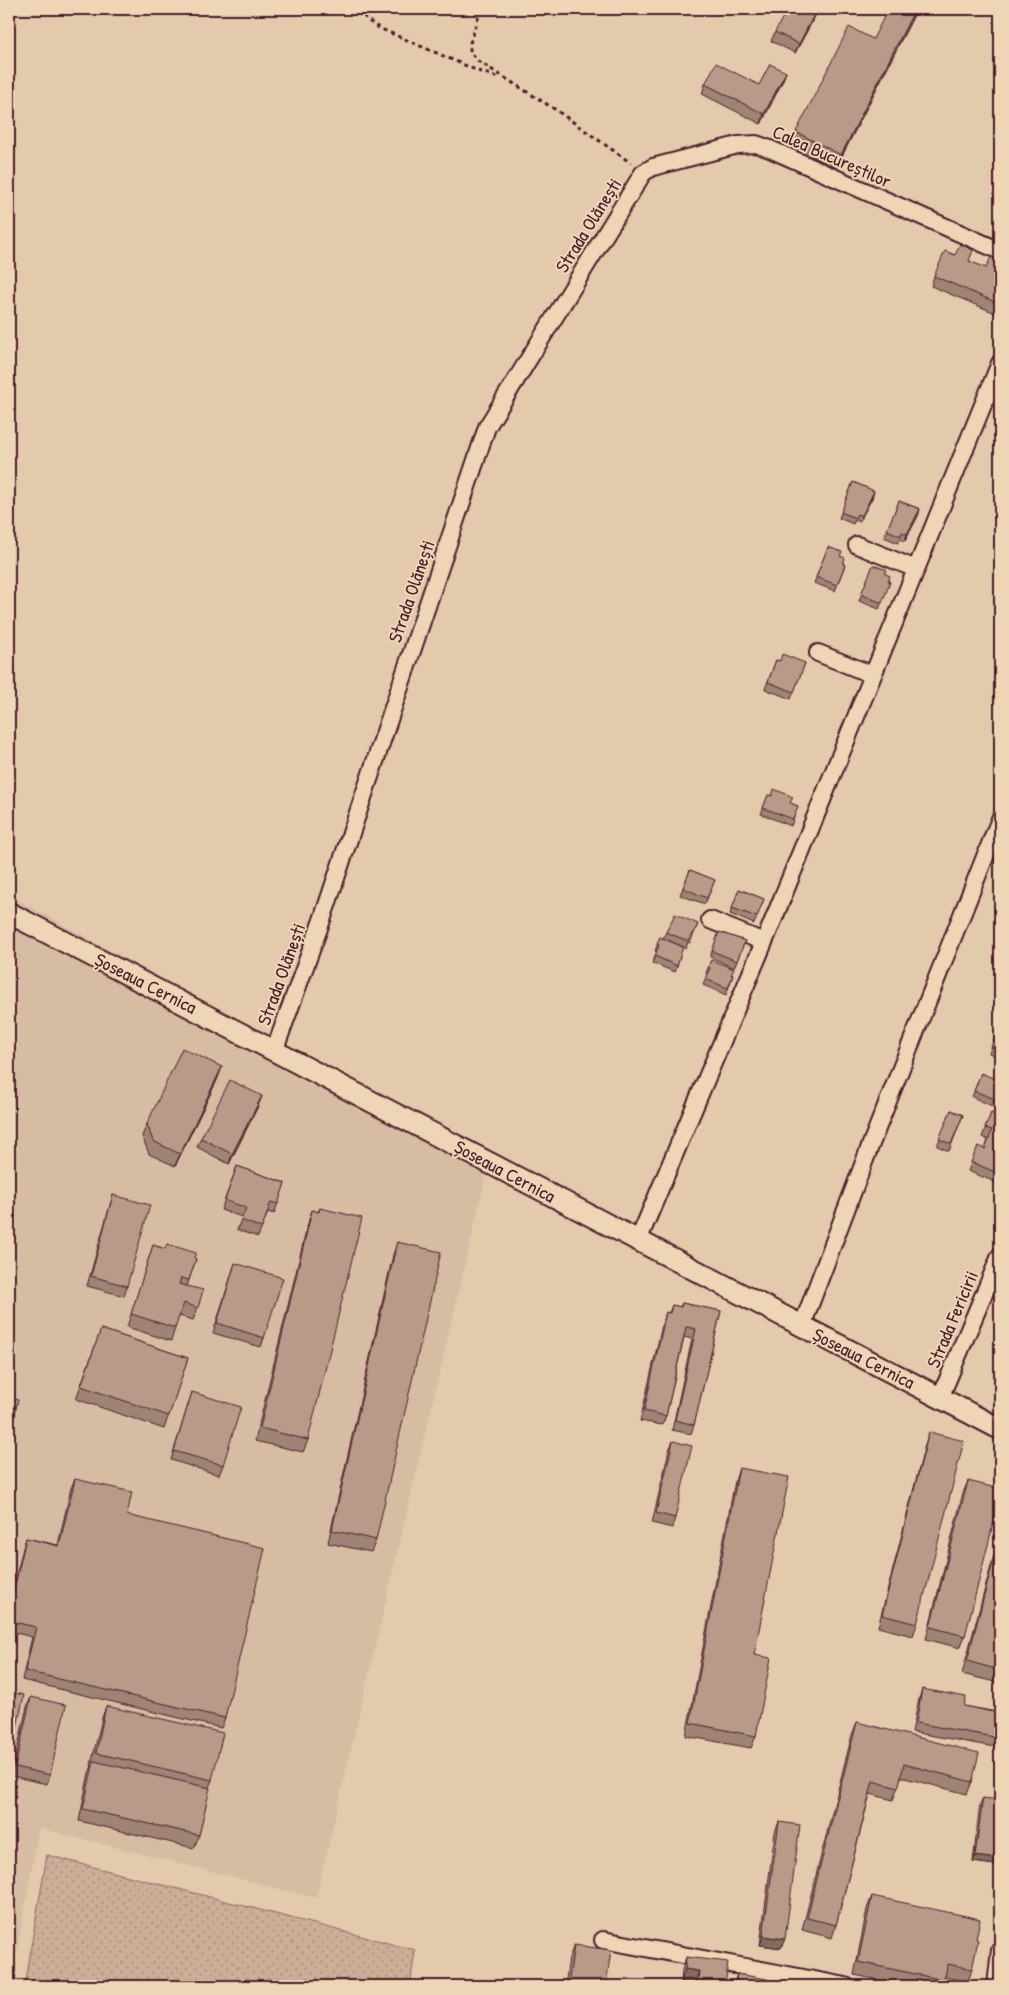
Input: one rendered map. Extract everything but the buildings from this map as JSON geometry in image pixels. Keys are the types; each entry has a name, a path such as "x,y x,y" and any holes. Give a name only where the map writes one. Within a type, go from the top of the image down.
{"street":[{"name":"Calea Bucureștilor","path":"643,173 653,167 728,147 747,143 756,144 1000,251"},
{"name":"Strada Olănești","path":"275,1049 322,920 487,427 643,173"},
{"path":"638,1241 764,942 1000,362"},
{"path":"857,545 916,569"},
{"path":"818,652 873,675"},
{"path":"802,1326 869,1149 1000,819"},
{"name":"Șoseaua Cernica","path":"9,912 275,1049 638,1241 1000,1429"},
{"path":"710,920 764,942"},
{"name":"Strada Fericirii","path":"940,1398 1000,1256"},
{"path":"603,1940 846,1986"},
{"path":"996,1986 1000,1950"}],"path":[{"path":"359,9 367,20 379,28 470,68 506,80"},
{"path":"481,9 470,43 470,52 478,61 556,110 643,173"}],"shaded area":[{"path":"9,895 263,1034 491,1154 316,1898 39,1828 11,1986 9,1986"},
{"path":"47,1855 415,1950 410,1986 24,1986"}]}
